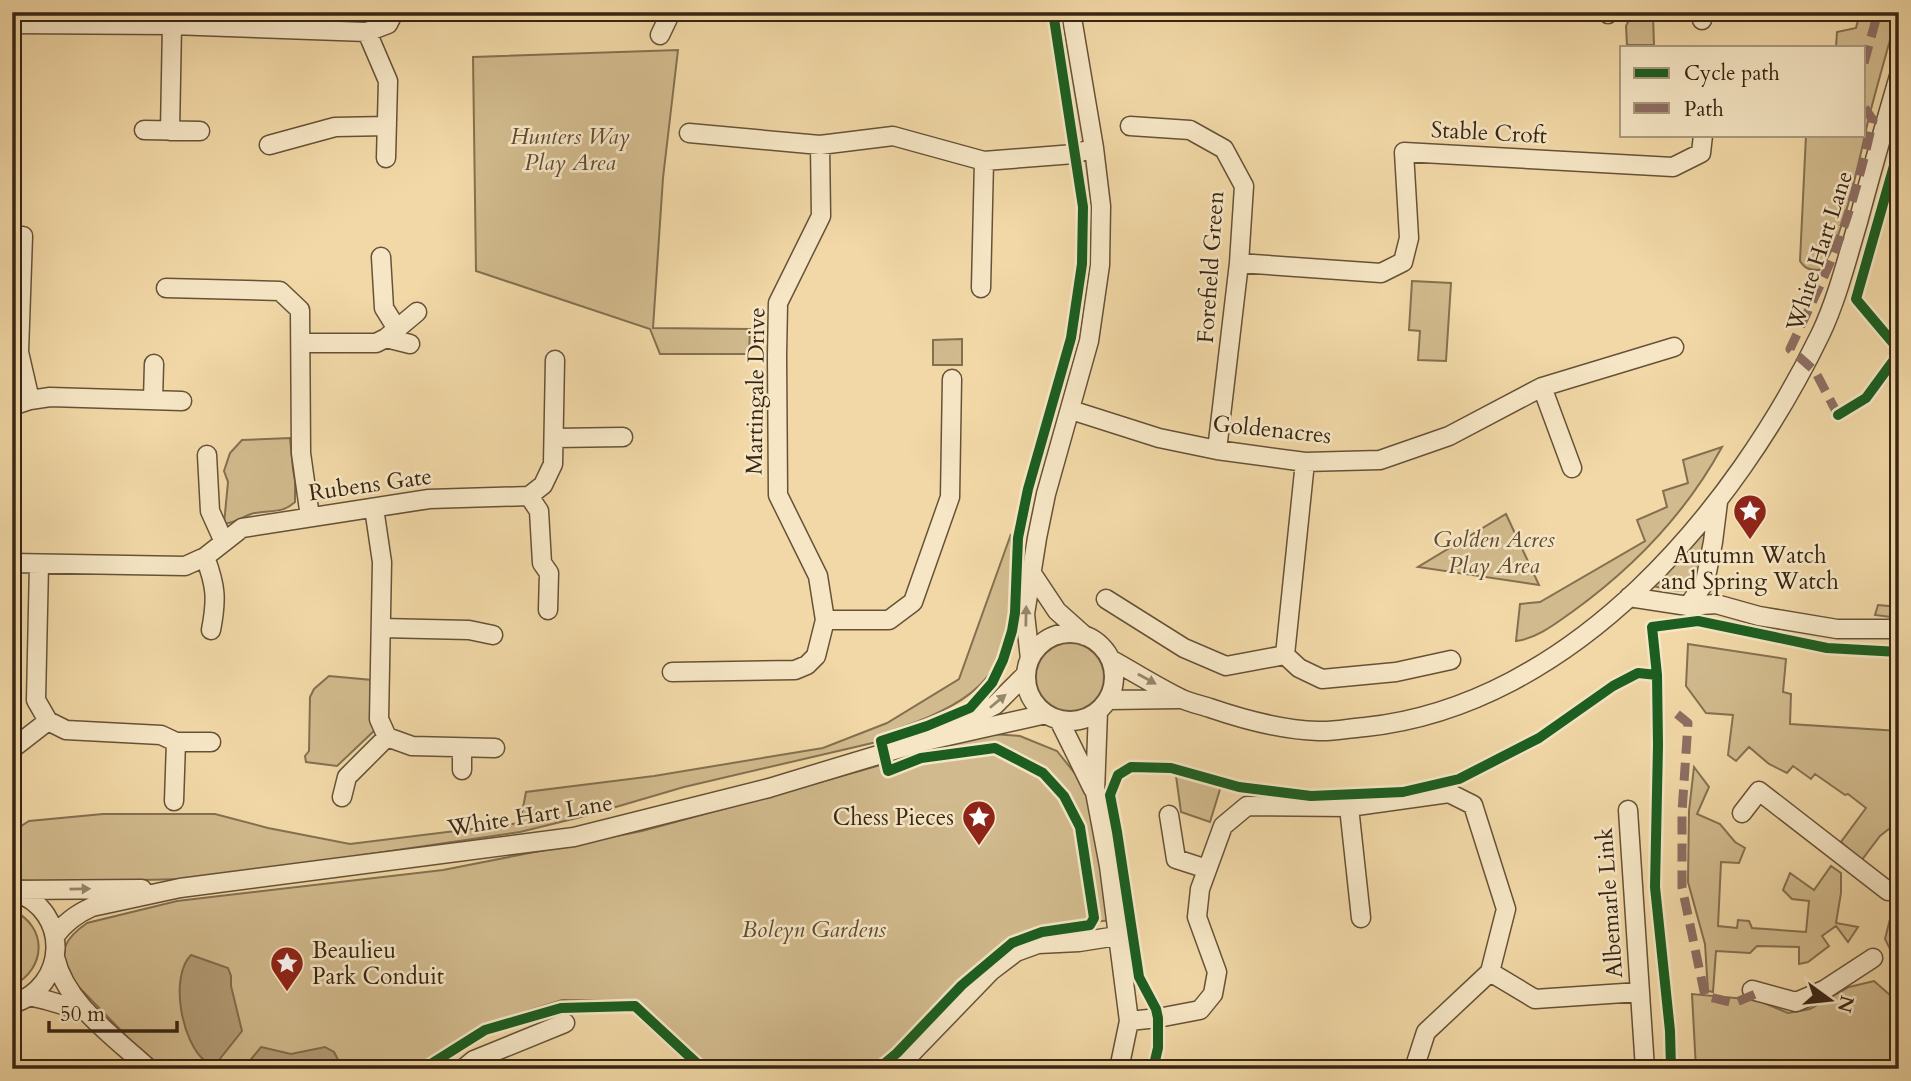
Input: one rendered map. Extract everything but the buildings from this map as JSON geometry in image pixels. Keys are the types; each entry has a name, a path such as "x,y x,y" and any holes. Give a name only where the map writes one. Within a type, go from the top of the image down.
{"street":[{"path":"12,24 88,18 172,25 237,19 367,32 388,24 394,12"},
{"path":"660,34 671,12"},
{"path":"1071,12 1101,206 1100,265 1089,341 1046,494 1025,614 1028,690 1035,704 1053,717 1095,792"},
{"path":"170,131 172,25"},
{"path":"367,32 388,81 386,158"},
{"name":"White Hart Lane","path":"1110,659 1183,699 1252,722 1319,732 1398,723 1458,706 1514,681 1571,645 1629,597 1668,559 1718,502 1785,401 1822,331 1846,264 1899,76"},
{"path":"269,145 335,127 387,126"},
{"name":"Forefield Green","path":"1130,126 1190,130 1224,149 1244,186 1239,263 1217,450"},
{"path":"144,130 200,131"},
{"path":"689,133 820,145 892,136 984,161 1074,154 1094,148"},
{"name":"Stable Croft","path":"1239,263 1381,273 1403,262 1409,238 1404,152 1674,167 1701,153 1703,136"},
{"name":"Martingale Drive","path":"672,672 795,670 807,666 816,656 825,620 818,576 778,495 777,372 778,303 821,216 820,145"},
{"path":"981,288 984,161"},
{"path":"23,236 17,268 19,352 30,400"},
{"path":"381,257 384,308 391,334 410,344"},
{"path":"166,288 280,290 300,310 301,453 310,517"},
{"path":"301,344 376,343 417,312"},
{"name":"Goldenacres","path":"1071,410 1159,438 1217,450 1304,462 1380,460 1449,436 1542,387 1674,348"},
{"path":"548,610 549,573 542,563 539,511 529,496 543,485 553,464 555,360"},
{"path":"153,400 154,363"},
{"path":"825,620 889,620 913,602 950,497 952,379"},
{"path":"1542,387 1572,468"},
{"path":"12,406 50,397 182,401"},
{"path":"555,438 622,437"},
{"path":"207,455 210,511 224,542"},
{"path":"1285,655 1304,462"},
{"name":"Rubens Gate","path":"12,563 185,566 205,558 242,528 429,499 529,496"},
{"name":"White Hart Lane","path":"1688,606 1705,582 1718,502"},
{"path":"374,508 382,562 379,719 387,737 412,746 495,748"},
{"path":"205,558 213,580 216,605 211,630"},
{"path":"39,564 36,700 48,721 66,730 161,735 176,742 211,742"},
{"path":"1031,572 1057,611 1099,644 1110,659 1114,674 1112,689 1103,705 1085,719 1074,721 1053,717"},
{"path":"1629,597 1688,606 1716,604 1759,616 1837,629 1899,629"},
{"path":"1106,599 1184,648 1226,666 1285,655"},
{"path":"382,628 470,630 493,635"},
{"path":"1028,667 1038,647 1048,639 1062,634 1086,636"},
{"path":"1285,655 1299,668 1322,679 1396,672 1451,660"},
{"name":"White Hart Lane","path":"921,742 995,705 1028,667"},
{"name":"White Hart Lane","path":"1103,705 1183,699"},
{"path":"1103,705 1095,792 1109,866 1129,1021 1119,1069"},
{"name":"White Hart Lane","path":"55,936 64,924 78,913 92,907 180,888 574,837 769,788 921,742 1053,717"},
{"path":"12,749 48,721"},
{"path":"342,797 347,777 387,737"},
{"path":"174,801 176,742"},
{"path":"462,748 462,770"},
{"path":"1742,813 1759,791 1888,891"},
{"path":"1129,1021 1200,1010 1213,994 1217,972 1197,917 1200,889 1223,827 1247,806 1349,807 1449,793 1473,806 1506,909 1490,972 1426,1032 1414,1069"},
{"path":"1349,807 1361,918"},
{"name":"Albemarle Link","path":"1628,810 1645,1069"},
{"path":"1169,815 1176,859 1207,869"},
{"name":"White Hart Lane","path":"12,891 180,888"},
{"path":"12,891 28,898 50,922 55,936 58,971 87,1012 149,1069"},
{"path":"904,1066 991,971 1016,952 1038,944 1079,943 1117,936"},
{"path":"17,1002 46,981 55,957"},
{"path":"1752,990 1796,1002 1824,990 1873,958"},
{"name":"Albemarle Link","path":"1490,972 1535,999 1639,992"},
{"path":"17,1002 87,1012"},
{"path":"463,1069 474,1060 565,1023"}],"green space":[{"path":"1860,12 1898,12 1866,131 1866,46 1836,46 1837,32 1856,28"},
{"path":"1631,16 1653,16 1654,45 1627,45 1626,26"},
{"name":"Hunters Way Play Area","path":"678,50 663,178 653,328 750,329 749,354 660,354 650,329 476,271 473,57"},
{"path":"1806,136 1865,136 1843,220 1828,257 1819,270 1810,269 1800,261"},
{"path":"1412,281 1451,283 1446,361 1418,360 1420,331 1409,330"},
{"path":"962,339 962,365 933,365 933,340"},
{"path":"290,438 295,502 285,509 251,514 224,524 228,482 224,471 230,453 242,440"},
{"path":"1722,447 1675,517 1637,558 1559,621 1538,634 1516,641 1520,604 1540,602 1645,541 1637,520 1667,507 1663,491 1688,483 1683,460"},
{"name":"Golden Acres Play Area","path":"1506,514 1539,585 1418,567"},
{"path":"1709,516 1697,586 1679,591 1649,585"},
{"path":"1011,534 1012,609 1007,638 998,661 985,680 968,695 927,717 879,735 881,741 684,787 520,832 185,879 51,882 12,880 12,832 29,821 103,814 215,814 268,828 350,844 520,823 526,792 654,776 823,748 887,723 959,679"},
{"path":"1878,605 1899,607 1899,618 1875,615"},
{"path":"1063,643 1077,643 1089,648 1099,658 1104,677 1099,696 1089,706 1077,711 1063,711 1051,706 1041,696 1036,684 1036,670 1041,658 1051,648"},
{"path":"1688,644 1786,659 1783,692 1791,694 1790,724 1899,731 1899,821 1880,836 1861,861 1841,842 1866,808 1815,774 1811,779 1793,766 1787,773 1769,764 1749,747 1736,761 1728,755 1733,715 1706,713 1686,686"},
{"path":"329,676 372,680 370,719 376,729 337,766 306,762 305,756 309,751 310,697 314,689"},
{"name":"Boleyn Gardens","path":"991,734 1020,736 1057,751 1089,791 1112,920 1043,928 1010,940 870,1069 715,1069 708,1066 638,1001 562,1000 483,1025 416,1069 162,1069 69,977 66,968 66,946 73,934 87,923 177,901 443,870 642,831 877,766 918,752"},
{"path":"1694,767 1709,787 1697,814 1720,824 1735,842 1745,848 1739,863 1721,862 1718,926 1737,928 1738,920 1749,921 1752,928 1806,932 1809,901 1792,899 1783,890 1790,873 1814,890 1831,866 1841,873 1836,923 1858,927 1848,942 1836,926 1822,936 1829,946 1808,962 1799,964 1799,947 1757,946 1750,953 1716,951 1713,992 1708,991 1705,944 1688,882 1689,811"},
{"path":"1178,773 1221,786 1210,822 1181,812 1176,776"},
{"path":"1899,899 1899,967 1885,939"},
{"path":"12,910 32,926 39,948 32,969 24,979 12,986"},
{"path":"1874,981 1899,1003 1899,1069 1696,1069 1692,994 1757,1000 1788,1013 1810,1009 1849,987"}],"shaded area":[{"path":"191,955 228,968 231,976 242,1031 215,1065 206,1062 197,1052 190,1040 181,1010 181,978 184,965"},
{"path":"261,1047 291,1054 325,1047 334,1052 343,1069 243,1069"}],"marked path":[{"path":"1866,56 1878,12"},
{"path":"1838,415 1815,371 1790,349 1829,265 1849,212 1873,120 1866,110"},
{"path":"1677,714 1688,723 1682,812 1682,887 1705,996 1734,1003 1760,992"}],"cycle path":[{"path":"878,1069 897,1053 962,985 1012,943 1042,932 1090,925 1094,918 1080,827 1064,796 1043,773 995,748 921,758 888,771 881,741 970,708 992,683 1012,631 1018,538 1028,489 1071,338 1082,264 1083,207 1053,12"},
{"path":"1899,148 1856,299 1899,350"},
{"path":"1838,415 1866,398 1899,353"},
{"path":"1657,675 1652,627 1698,621 1827,648 1899,652"},
{"path":"1153,1069 1158,1048 1158,1018 1139,977 1110,795 1118,775 1131,767 1171,768 1239,787 1311,796 1403,792 1459,779 1539,738 1613,686 1638,673 1657,675 1655,887 1670,1031 1671,1069"},
{"path":"423,1069 485,1030 561,1008 635,1006 703,1069"}],"place":[{"name":"Autumn Watch and Spring Watch","path":"1750,541"},
{"name":"Chess Pieces","path":"979,847"},
{"name":"Beaulieu Park Conduit","path":"287,993"}]}
